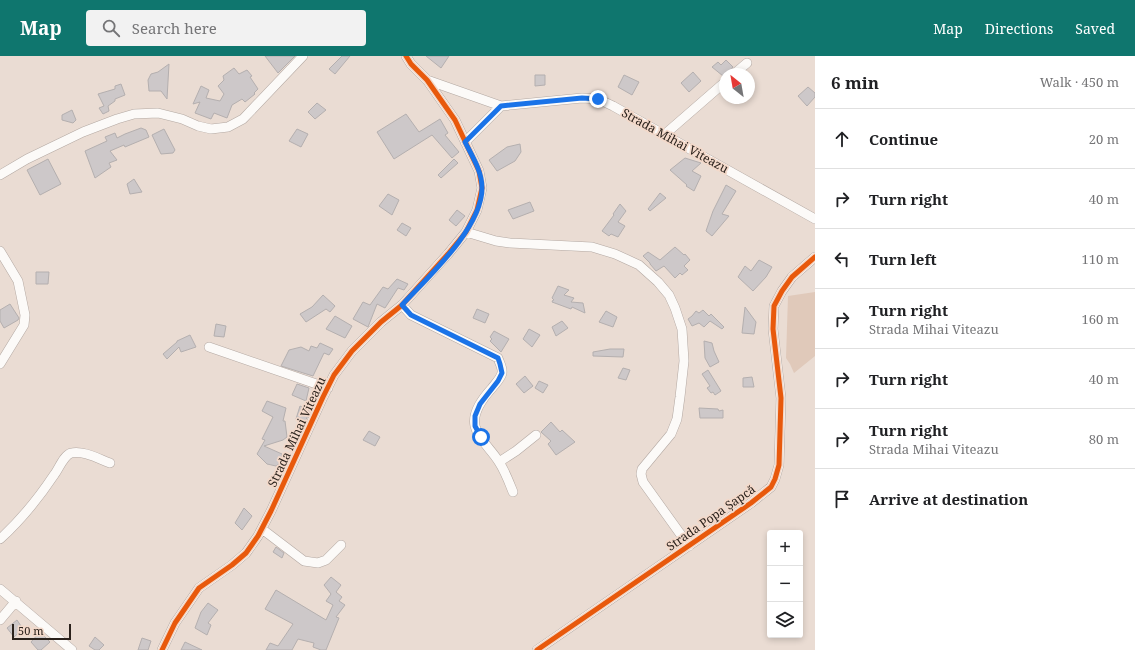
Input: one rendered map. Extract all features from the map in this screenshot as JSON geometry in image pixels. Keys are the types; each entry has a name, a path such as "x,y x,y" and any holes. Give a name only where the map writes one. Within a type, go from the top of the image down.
{"street":[{"path":"0,175 27,159 83,132 117,118 134,114 158,113 211,129 228,127 243,119 303,56"},
{"name":"Strada Mihai Viteazu","path":"162,650 175,623 199,588 232,565 246,553 262,529 334,375 352,351 381,322 402,305 448,254 466,232 477,210 482,188 479,172 455,120 427,80 410,59"},
{"path":"741,68 747,63"},
{"path":"427,80 501,106 465,142"},
{"path":"664,135 719,87"},
{"name":"Strada Mihai Viteazu","path":"501,106 582,98 598,99 815,219"},
{"path":"466,232 496,241 592,247 615,254 639,265 658,282 669,295 676,308 682,329 684,361 677,418 671,434 647,462 642,469 641,474 643,482 688,546"},
{"path":"0,251 18,281 25,315 24,325 0,364"},
{"name":"Strada Popa Șapcă","path":"537,650 764,494 771,487 776,478 779,465 781,398 773,329 774,306 792,277 815,257"},
{"path":"402,305 411,315 498,358 502,373 498,381 480,404 475,416 475,426 499,462 514,492"},
{"path":"209,347 328,388"},
{"path":"499,462 536,435"},
{"path":"0,539 19,521 39,498 63,460 70,454 86,454 110,463"},
{"path":"262,529 304,561 318,563 326,560 341,545"},
{"path":"0,589 72,650"},
{"path":"0,620 16,601"}],"shaded area":[{"path":"815,292 815,356 794,373 786,358 788,296"}],"building":[{"path":"265,56 295,56 278,73"},
{"path":"342,56 350,56 335,74 329,69"},
{"path":"426,56 449,56 441,68"},
{"path":"726,60 733,67 719,68 719,73 712,67 718,62 721,65"},
{"path":"169,64 167,99 161,91 149,91 148,80 151,74 158,72"},
{"path":"234,68 239,74 247,70 252,76 250,77 258,89 254,93 255,94 245,102 242,99 232,105 227,118 214,113 211,119 195,113 200,102 193,104 201,86 209,90 206,98 220,101 224,94 218,86 224,80 223,76"},
{"path":"693,72 701,81 689,92 681,83"},
{"path":"535,75 545,75 545,85 535,86"},
{"path":"624,75 639,82 632,95 618,87"},
{"path":"121,84 125,95 115,99 115,101 108,106 109,111 103,114 99,108 104,106 98,94 115,89 115,86"},
{"path":"808,87 815,93 815,97 807,106 798,96"},
{"path":"317,103 326,110 315,119 308,112"},
{"path":"72,110 76,120 73,123 62,120 62,115"},
{"path":"406,114 419,132 440,119 448,133 445,135 459,152 452,158 432,135 394,159 377,132"},
{"path":"141,128 146,130 149,137 125,147 124,145 110,151 117,160 109,163 111,167 95,178 85,151 107,141 105,137 115,133 117,138"},
{"path":"164,129 175,150 173,153 161,154 152,135"},
{"path":"297,129 308,134 301,147 289,141"},
{"path":"520,144 521,152 515,161 497,171 489,160 507,147"},
{"path":"685,158 701,163 692,171 701,176 694,191 686,186 687,185 670,170"},
{"path":"48,159 61,184 40,195 27,170"},
{"path":"454,159 458,163 441,178 438,175"},
{"path":"134,179 142,192 130,194 127,184"},
{"path":"726,185 736,191 722,214 729,216 712,236 706,231 713,211"},
{"path":"660,193 666,198 650,211 648,209"},
{"path":"388,194 399,200 392,215 379,206"},
{"path":"530,202 534,211 513,219 508,210"},
{"path":"620,204 626,211 618,222 625,226 618,237 611,234 609,236 602,231"},
{"path":"457,210 465,216 456,226 449,220"},
{"path":"402,223 411,228 406,236 397,230"},
{"path":"675,247 684,255 685,254 690,260 684,266 688,270 682,275 680,273 675,278 664,266 656,271 643,256 648,252 660,260"},
{"path":"759,260 772,267 766,277 753,291 738,277 745,266 751,271"},
{"path":"36,272 49,272 48,284 36,284"},
{"path":"397,279 408,284 404,290 398,288 385,308 377,304 368,327 353,319 363,302 370,305 383,287 388,289"},
{"path":"558,286 569,290 564,295 574,298 571,302 583,303 585,313 572,307 571,309 552,302 554,300 552,298"},
{"path":"323,295 335,306 330,312 326,309 306,322 300,314 312,307"},
{"path":"10,304 19,318 4,328 0,321 0,310"},
{"path":"745,307 756,322 754,334 742,333"},
{"path":"477,309 489,314 485,323 473,318"},
{"path":"703,310 709,316 711,314 724,327 722,329 710,321 704,327 699,323 692,326 688,319 696,311 699,313"},
{"path":"606,311 617,317 613,327 599,322"},
{"path":"335,316 352,326 345,338 326,329"},
{"path":"562,321 568,328 556,336 552,327"},
{"path":"216,324 226,326 224,337 214,336"},
{"path":"529,329 540,335 532,347 523,339"},
{"path":"494,331 509,339 501,352 490,341 492,339 490,337"},
{"path":"190,335 196,347 181,352 179,347 167,359 163,354 177,341"},
{"path":"704,341 712,343 719,362 710,367 705,358"},
{"path":"320,343 333,349 329,355 324,353 313,376 281,366 289,350 301,347 309,351 311,346 317,348"},
{"path":"610,349 624,349 623,357 593,356 593,352"},
{"path":"623,368 630,370 626,380 618,378"},
{"path":"708,370 721,391 715,395 707,388 710,386 702,374"},
{"path":"525,376 533,386 524,393 516,384"},
{"path":"752,377 754,387 743,387 743,378"},
{"path":"539,381 548,385 543,393 535,388"},
{"path":"297,384 309,388 306,401 292,395"},
{"path":"267,401 286,408 283,421 285,421 287,437 283,440 264,446 282,454 282,462 276,466 267,464 257,454 265,440 262,439 273,417 262,411"},
{"path":"300,406 310,411 304,424 296,419"},
{"path":"699,408 718,409 719,411 723,410 723,418 700,418"},
{"path":"551,422 560,432 562,430 575,442 556,455 548,444 551,441 541,432"},
{"path":"369,431 380,437 375,446 363,440"},
{"path":"244,508 252,516 242,530 235,523"},
{"path":"276,547 284,553 282,558 273,552"},
{"path":"331,577 341,585 336,592 342,597 339,601 345,605 336,617 339,618 326,650 313,647 314,643 298,639 292,650 266,650 270,643 278,646 293,624 265,609 276,590 326,620 333,605 326,601 331,594 324,585"},
{"path":"208,603 218,610 208,623 211,625 207,635 195,628 201,612"},
{"path":"17,620 23,629 14,637 7,628"},
{"path":"40,632 50,642 41,650 38,650 31,642"},
{"path":"95,637 104,645 99,650 95,650 89,646"},
{"path":"142,638 151,641 148,650 138,650"},
{"path":"185,642 202,650 181,650"}],"cycle path":[{"path":"162,650 175,623 199,588 232,565 246,553 258,536 334,375 352,351 381,322 402,305 448,254 466,232 477,210 482,188 479,171 455,120 427,80 411,64 406,56"},
{"path":"537,650 751,503 771,487 779,465 781,398 773,329 774,306 792,277 815,257"}],"route":[{"path":"481,437 475,426 475,416 480,404 487,393 498,381 502,373 498,358 411,315 402,305 466,232 477,210 482,188 479,172 465,142 477,129 501,106 582,98 598,99"}]}
